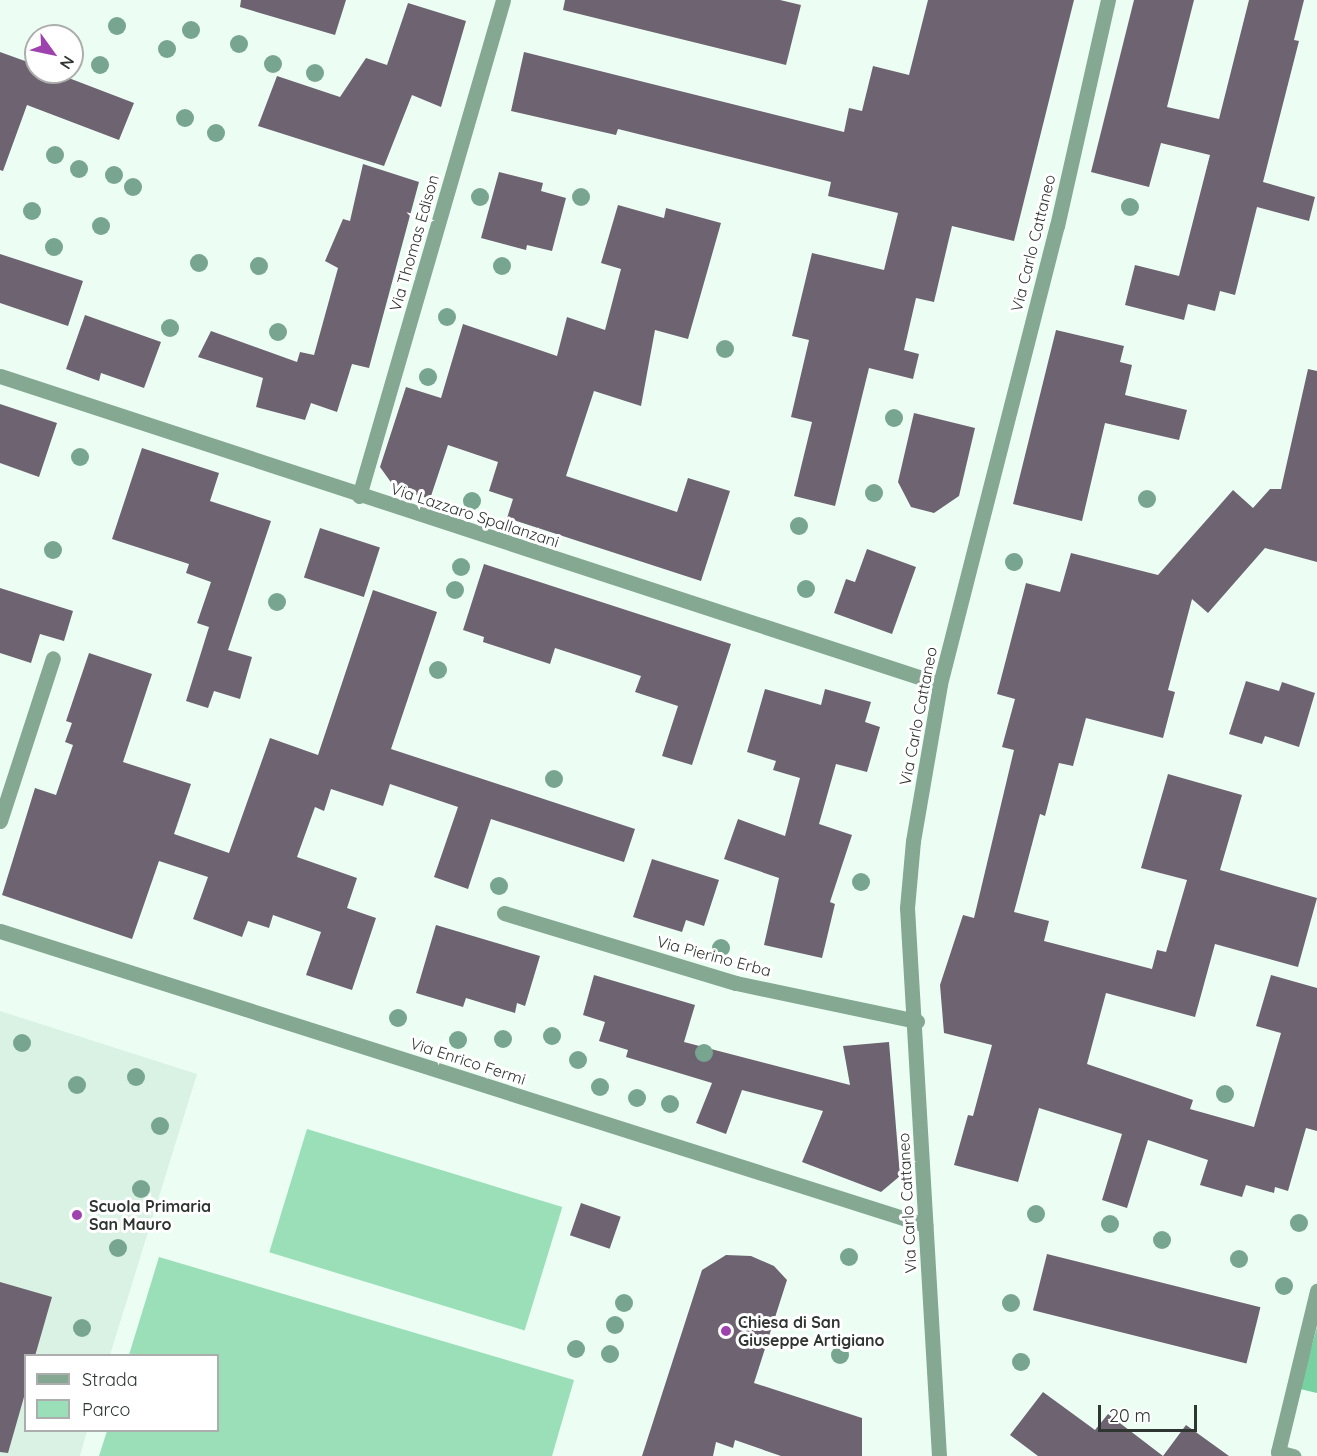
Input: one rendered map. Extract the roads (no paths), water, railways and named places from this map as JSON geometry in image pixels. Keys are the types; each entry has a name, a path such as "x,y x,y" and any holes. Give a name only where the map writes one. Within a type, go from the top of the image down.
{"street":[{"name":"Via Thomas Edison","path":"359,496 503,0"},
{"name":"Via Carlo Cattaneo","path":"939,1456 925,1226 917,1021 907,908 913,841 940,684 1057,226 1108,0"},
{"name":"Via Lazzaro Spallanzani","path":"0,376 359,496 940,684"},
{"path":"0,821 53,658"},
{"name":"Via Pierino Erba","path":"504,913 736,983 917,1021"},
{"name":"Via Enrico Fermi","path":"0,931 925,1226"},
{"path":"1285,1454 1317,1291"}],"place":[{"name":"Scuola Primaria San Mauro","path":"77,1215"},
{"name":"Chiesa di San Giuseppe Artigiano","path":"726,1331"}]}
